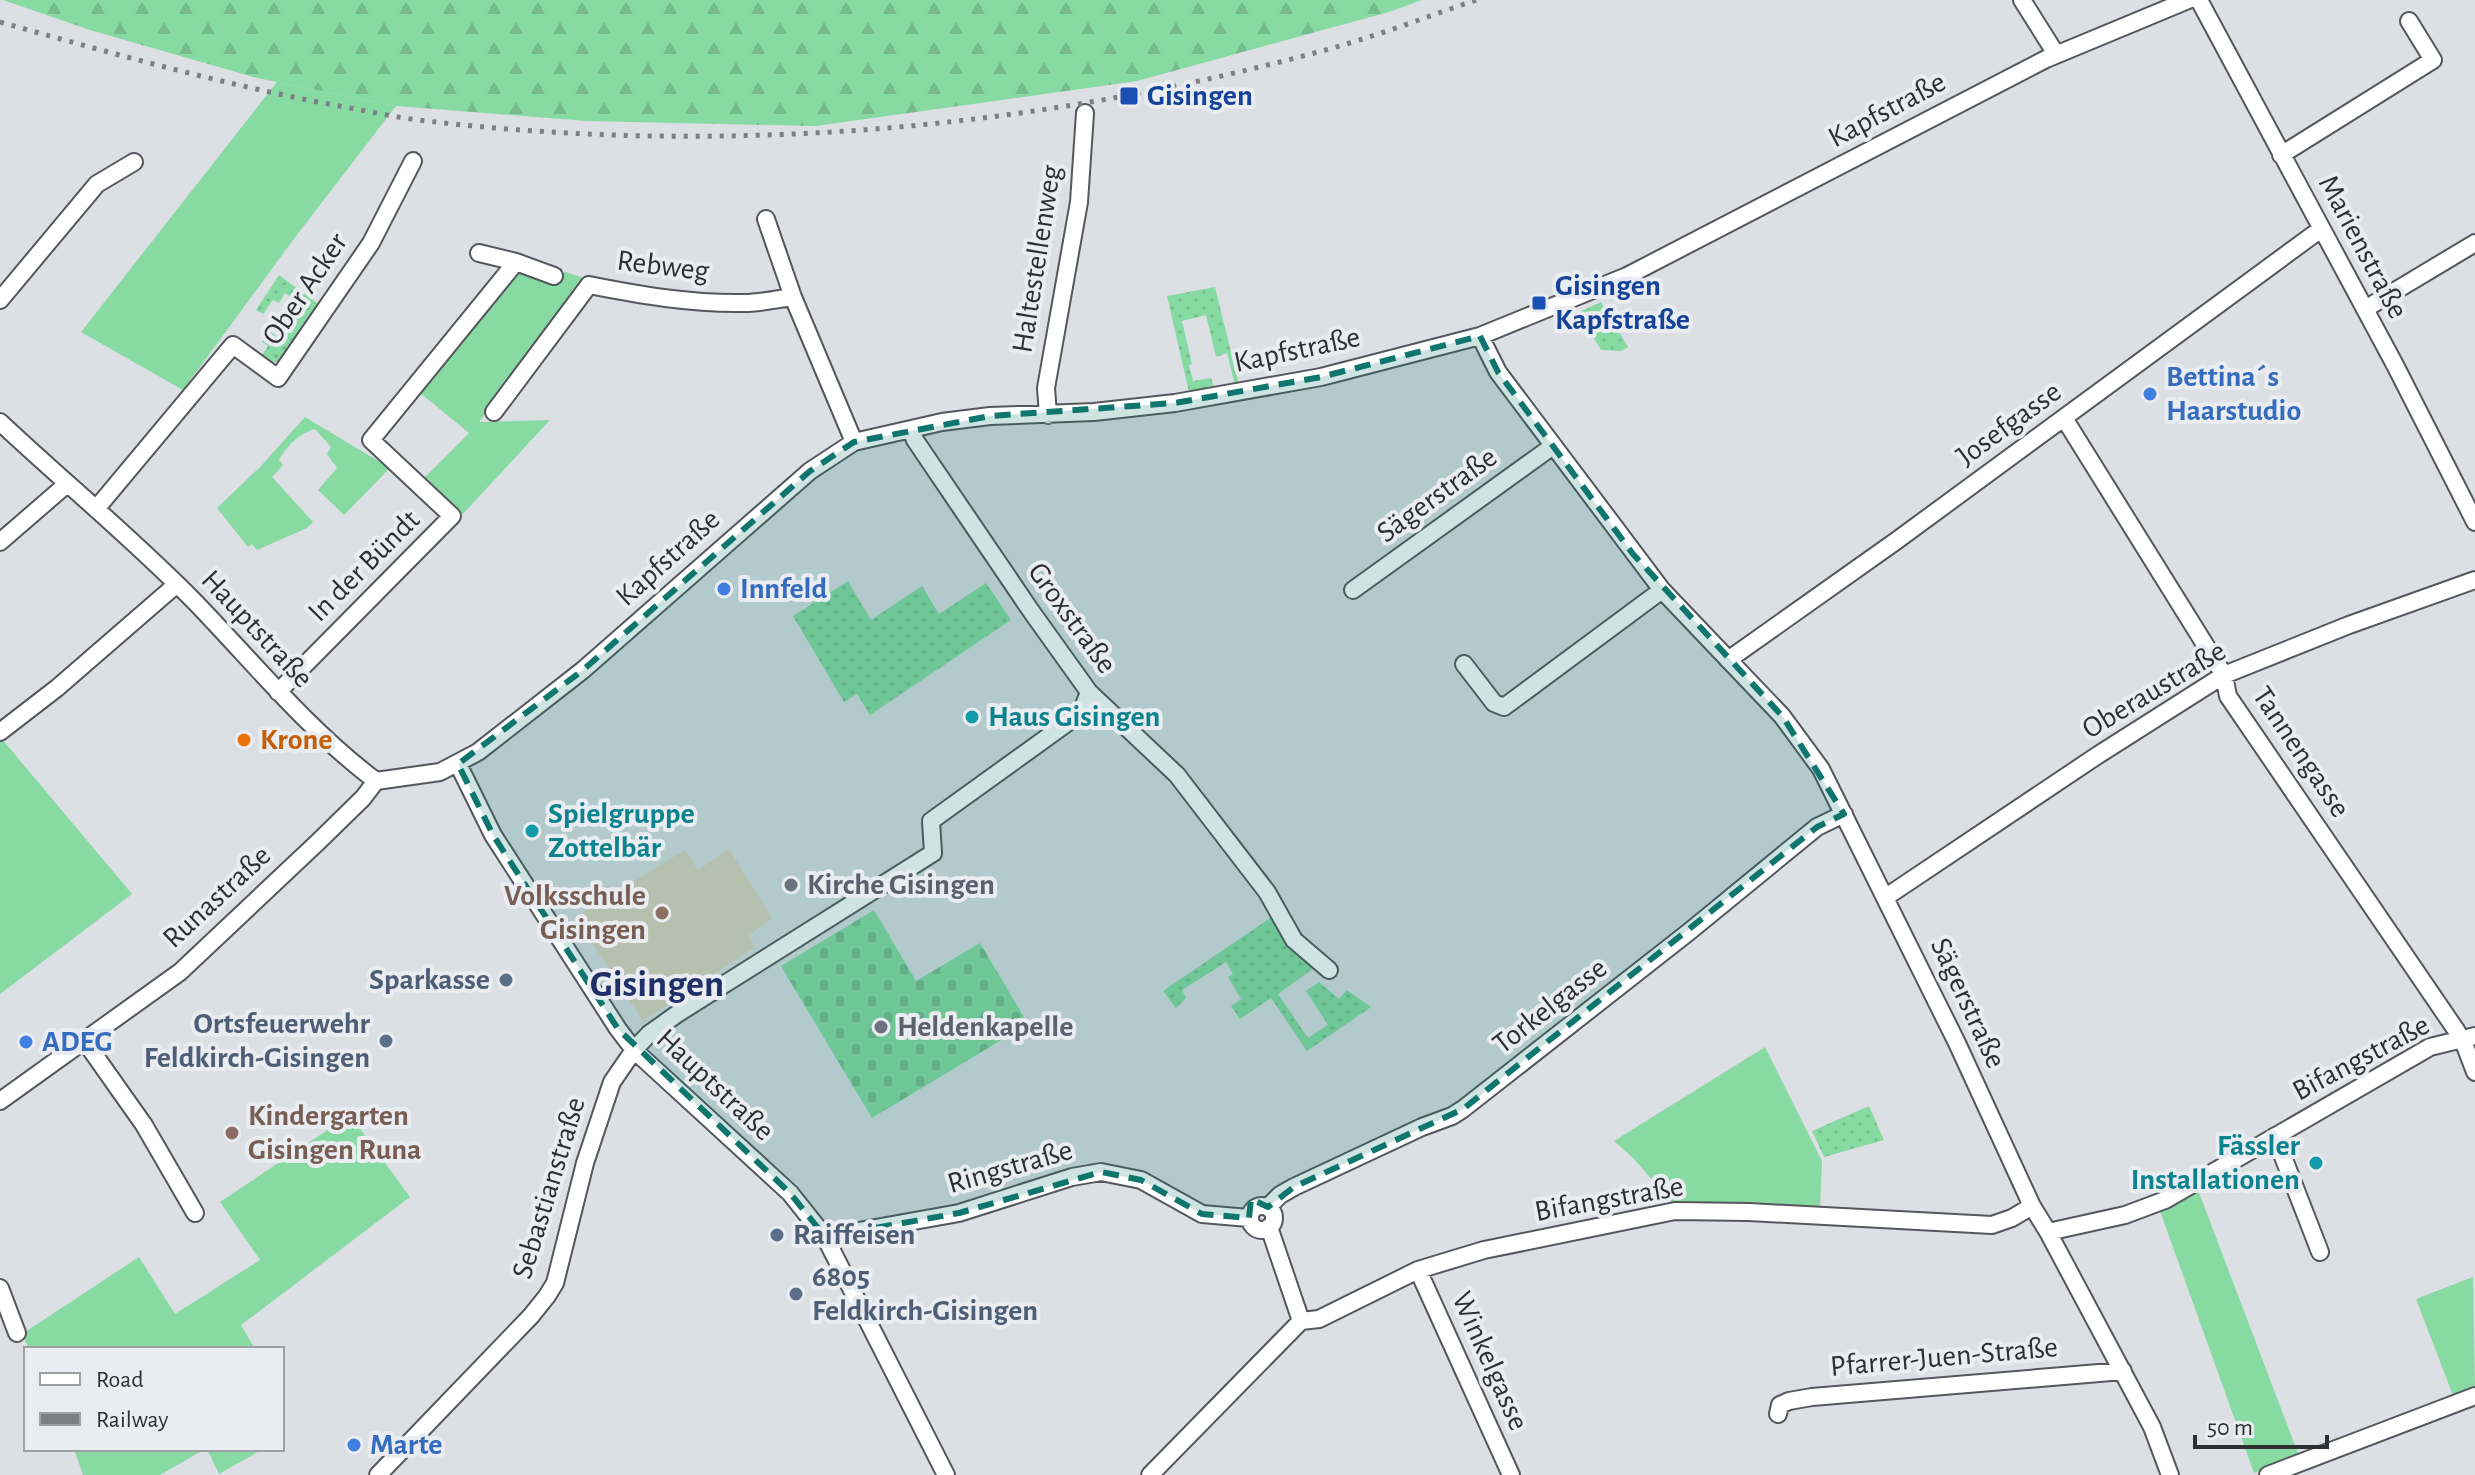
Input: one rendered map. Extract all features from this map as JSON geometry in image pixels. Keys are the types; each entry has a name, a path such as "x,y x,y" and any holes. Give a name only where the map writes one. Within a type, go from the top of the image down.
{"street":[{"path":"2022,0 2056,54"},
{"name":"Kapfstraße","path":"458,764 533,711 810,471 854,442 990,416 1048,415 1175,403 1321,377 1480,336 1627,276 2056,54 2188,0"},
{"name":"Marienstraße","path":"2199,0 2474,515"},
{"path":"2281,155 2433,60 2409,21"},
{"name":"Haltestellenweg","path":"1048,415 1046,388 1079,202 1085,113"},
{"name":"Ober Acker","path":"96,509 233,345 278,378 371,243 413,161"},
{"path":"0,300 97,184 134,162"},
{"path":"766,219 793,297 854,442"},
{"name":"Josefgasse","path":"1728,660 2321,229"},
{"path":"2365,309 2475,243"},
{"path":"479,253 554,276"},
{"name":"In der Bündt","path":"278,692 452,516 371,440 516,262"},
{"name":"Rebweg","path":"494,412 589,285 630,293 718,302 744,303 793,297"},
{"name":"Sägerstraße","path":"1480,336 1498,372 1662,590 1783,717 1821,769 1957,1043 2032,1206 2152,1427 2170,1475"},
{"name":"Tannengasse","path":"2064,418 2224,675 2228,696 2468,1037 2475,1072"},
{"name":"Hauptstraße","path":"0,422 177,584 278,692 338,751 376,781"},
{"name":"Groxstraße","path":"911,429 915,440 1009,579 1089,692 1177,775 1267,892 1294,940 1329,970"},
{"name":"Sägerstraße","path":"1353,590 1553,446"},
{"path":"0,542 67,484"},
{"name":"Oberaustraße","path":"1886,897 2224,675 2349,625 2475,580"},
{"path":"0,732 57,688 177,584"},
{"path":"1464,664 1494,703 1504,707 1662,590"},
{"name":"Sebastianstraße","path":"378,1475 531,1316 555,1283 569,1218 601,1109 612,1082 634,1050 649,1034 677,1014 933,853 931,821 1081,713 1089,692"},
{"path":"376,781 440,772 458,764"},
{"name":"Hauptstraße","path":"458,764 487,824 518,876 634,1050 790,1193 825,1237 946,1475"},
{"name":"Runastraße","path":"0,1101 180,972 318,842 376,781"},
{"name":"Torkelgasse","path":"1268,1207 1294,1187 1463,1109 1817,827 1844,814"},
{"name":"Bifangstraße","path":"2048,1232 2125,1215 2165,1200 2430,1047 2468,1037"},
{"path":"84,1040 144,1125 195,1213"},
{"name":"Bifangstraße","path":"2275,1136 2320,1252"},
{"name":"Ringstraße","path":"825,1237 959,1213 1072,1177 1101,1172 1141,1180 1202,1214 1249,1218 1258,1229 1269,1227"},
{"path":"1150,1475 1301,1321 1269,1227 1274,1217 1268,1207 1257,1206 1249,1218"},
{"name":"Bifangstraße","path":"1301,1321 1319,1319 1418,1270 1484,1250 1675,1211 1992,1225 2032,1206"},
{"name":"Winkelgasse","path":"1418,1270 1511,1475"},
{"path":"0,1288 17,1333"},
{"name":"Pfarrer-Juen-Straße","path":"1778,1414 1780,1405 1812,1397 2123,1371"},
{"path":"2268,1475 2475,1396"}],"highlighted area":[{"path":"1480,336 1498,372 1633,554 1783,717 1844,814 1817,827 1463,1109 1294,1187 1268,1207 1251,1199 1249,1218 1202,1214 1141,1180 1101,1172 959,1213 825,1237 790,1193 618,1029 493,835 458,764 583,670 810,471 854,442 990,416 1175,403 1321,377"}],"shaded area":[{"path":"729,849 772,918 749,936 755,947 643,1021 575,917 685,850 698,870"}],"green space":[{"path":"3,0 1422,0 1389,12 1137,81 815,126 587,121 396,106 257,78 90,30"},
{"path":"277,82 396,106 183,390 81,332"},
{"path":"520,272 553,280 565,272 588,279 479,422 550,420 461,516 422,480 469,433 419,392 513,274"},
{"path":"279,275 321,306 283,360 268,364 259,359 268,346 262,342 269,331 282,340 305,306 285,293 279,303 273,300 263,314 256,310"},
{"path":"1215,287 1239,384 1235,385 1227,353 1216,357 1206,315 1182,321 1193,381 1211,378 1214,387 1189,392 1167,296"},
{"path":"1601,302 1628,347 1621,351 1601,350 1581,317 1579,312"},
{"path":"305,417 390,468 344,515 318,490 337,468 327,454 331,447 315,429 304,434 286,450 279,460 283,465 272,477 313,522 307,528 257,550 252,544 248,547 217,508 261,466"},
{"path":"848,581 871,620 922,586 939,614 986,583 1011,620 870,715 857,694 844,702 793,616"},
{"path":"0,739 132,894 0,994"},
{"path":"874,910 916,981 980,943 1028,1024 872,1118 781,966"},
{"path":"1273,916 1285,941 1314,968 1278,994 1308,1038 1328,1025 1306,991 1319,982 1339,999 1347,990 1371,1007 1307,1051 1271,998 1240,1019 1231,1006 1241,999 1228,977 1233,974 1226,962 1182,990 1186,998 1176,1008 1163,991"},
{"path":"1765,1047 1822,1161 1820,1209 1673,1204 1614,1141"},
{"path":"1869,1106 1884,1140 1824,1157 1812,1131"},
{"path":"350,1115 410,1197 241,1325 254,1347 28,1347 22,1334 139,1257 175,1314 260,1260 220,1202"},
{"path":"2198,1190 2299,1456 2254,1473 2160,1211"},
{"path":"2473,1277 2475,1390 2454,1398 2416,1299"},
{"path":"75,1451 202,1451 160,1475 83,1475"},
{"path":"208,1451 259,1451 219,1474"}],"railway":[{"path":"0,22 214,79 406,118 539,131 651,136 764,135 876,129 1099,101 1209,79 1318,52 1476,0"}],"place":[{"name":"Gisingen","path":"1129,96"},
{"name":"Gisingen Kapfstraße","path":"1539,303"},
{"name":"Bettina´s Haarstudio","path":"2150,394"},
{"name":"Innfeld","path":"724,589"},
{"name":"Haus Gisingen","path":"972,717"},
{"name":"Krone","path":"244,740"},
{"name":"Spielgruppe Zottelbär","path":"532,831"},
{"name":"Kirche Gisingen","path":"791,885"},
{"name":"Volksschule Gisingen","path":"662,913"},
{"name":"Sparkasse","path":"506,980"},
{"name":"Heldenkapelle","path":"881,1027"},
{"name":"Ortsfeuerwehr Feldkirch-Gisingen","path":"386,1041"},
{"name":"ADEG","path":"26,1042"},
{"name":"Kindergarten Gisingen Runa","path":"232,1133"},
{"name":"Fässler Installationen","path":"2316,1163"},
{"name":"Raiffeisen","path":"777,1235"},
{"name":"6805 Feldkirch-Gisingen","path":"796,1294"},
{"name":"Marte","path":"354,1445"}],"district":[{"name":"Gisingen","path":"657,985"}]}
